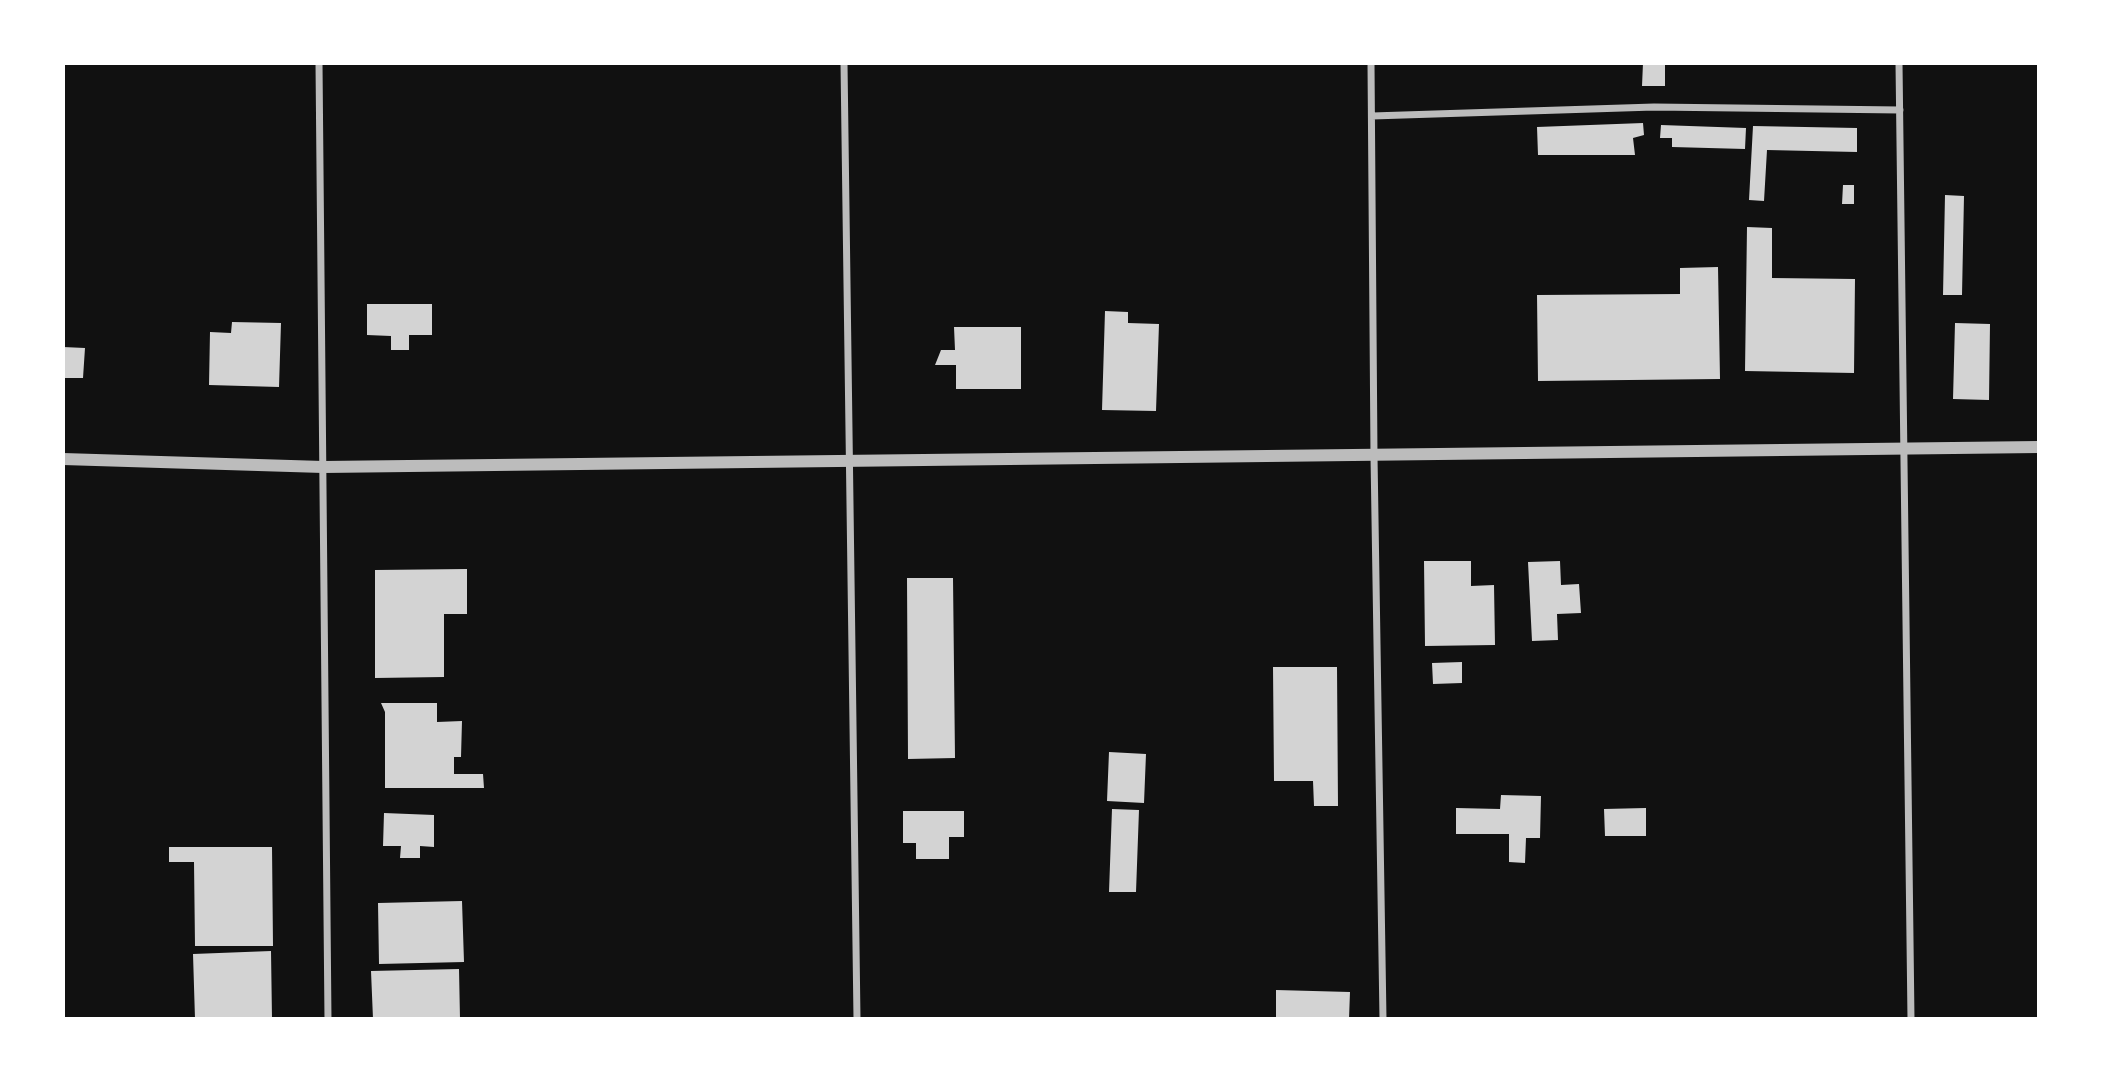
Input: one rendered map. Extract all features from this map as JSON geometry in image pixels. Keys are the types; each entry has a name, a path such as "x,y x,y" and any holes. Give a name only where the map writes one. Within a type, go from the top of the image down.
{"street":[{"path":"318,63 328,1019"},
{"path":"844,63 857,1019"},
{"path":"1371,63 1383,1019"},
{"path":"1899,63 1906,447 1911,1019"},
{"path":"1372,117 1654,107 1900,110"},
{"path":"63,459 323,467 2039,447"}],"building":[{"path":"1643,63 1665,63 1665,86 1642,86"},
{"path":"1643,123 1644,135 1633,138 1635,155 1538,155 1537,127"},
{"path":"1661,125 1746,128 1745,149 1672,147 1672,138 1660,138"},
{"path":"1753,126 1857,128 1857,152 1767,150 1764,201 1749,200"},
{"path":"1843,185 1854,185 1854,204 1842,204"},
{"path":"1945,195 1964,196 1962,295 1943,295"},
{"path":"1747,227 1772,228 1772,278 1855,279 1854,373 1745,371"},
{"path":"1718,267 1720,379 1538,381 1537,295 1680,294 1680,268"},
{"path":"367,304 432,304 432,335 409,335 409,350 391,350 391,336 367,335"},
{"path":"1105,311 1128,312 1128,323 1159,324 1156,411 1102,410"},
{"path":"232,322 281,323 279,387 209,385 210,332 231,333"},
{"path":"1955,323 1990,324 1989,400 1953,399"},
{"path":"954,327 1021,327 1021,389 956,389 956,365 935,365 941,350 955,350"},
{"path":"63,347 85,348 83,378 63,378"},
{"path":"1424,561 1471,561 1471,586 1494,585 1495,645 1425,646"},
{"path":"1560,561 1561,585 1579,584 1581,613 1557,614 1558,640 1532,641 1528,562"},
{"path":"467,569 467,614 444,614 444,677 375,678 375,570"},
{"path":"907,578 953,578 955,758 908,759"},
{"path":"1462,662 1462,683 1433,684 1432,663"},
{"path":"1273,667 1337,667 1338,806 1314,806 1313,781 1274,781"},
{"path":"381,703 437,703 437,722 462,721 461,757 454,757 454,774 483,774 484,788 385,788 385,712"},
{"path":"1109,752 1146,754 1144,803 1107,801"},
{"path":"1501,795 1541,796 1540,838 1526,838 1525,863 1509,862 1509,834 1456,834 1456,808 1500,809"},
{"path":"1646,808 1646,836 1605,836 1604,809"},
{"path":"1112,809 1139,810 1136,892 1109,892"},
{"path":"903,811 964,811 964,837 949,837 949,859 916,859 916,843 903,843"},
{"path":"384,813 434,815 434,847 420,846 420,858 400,858 401,846 383,846"},
{"path":"169,847 272,847 273,946 195,946 194,862 169,862"},
{"path":"462,901 464,962 379,964 378,903"},
{"path":"271,951 272,1019 195,1019 193,954"},
{"path":"459,969 460,1019 373,1019 371,971"},
{"path":"1276,990 1350,992 1349,1019 1276,1019"}]}
